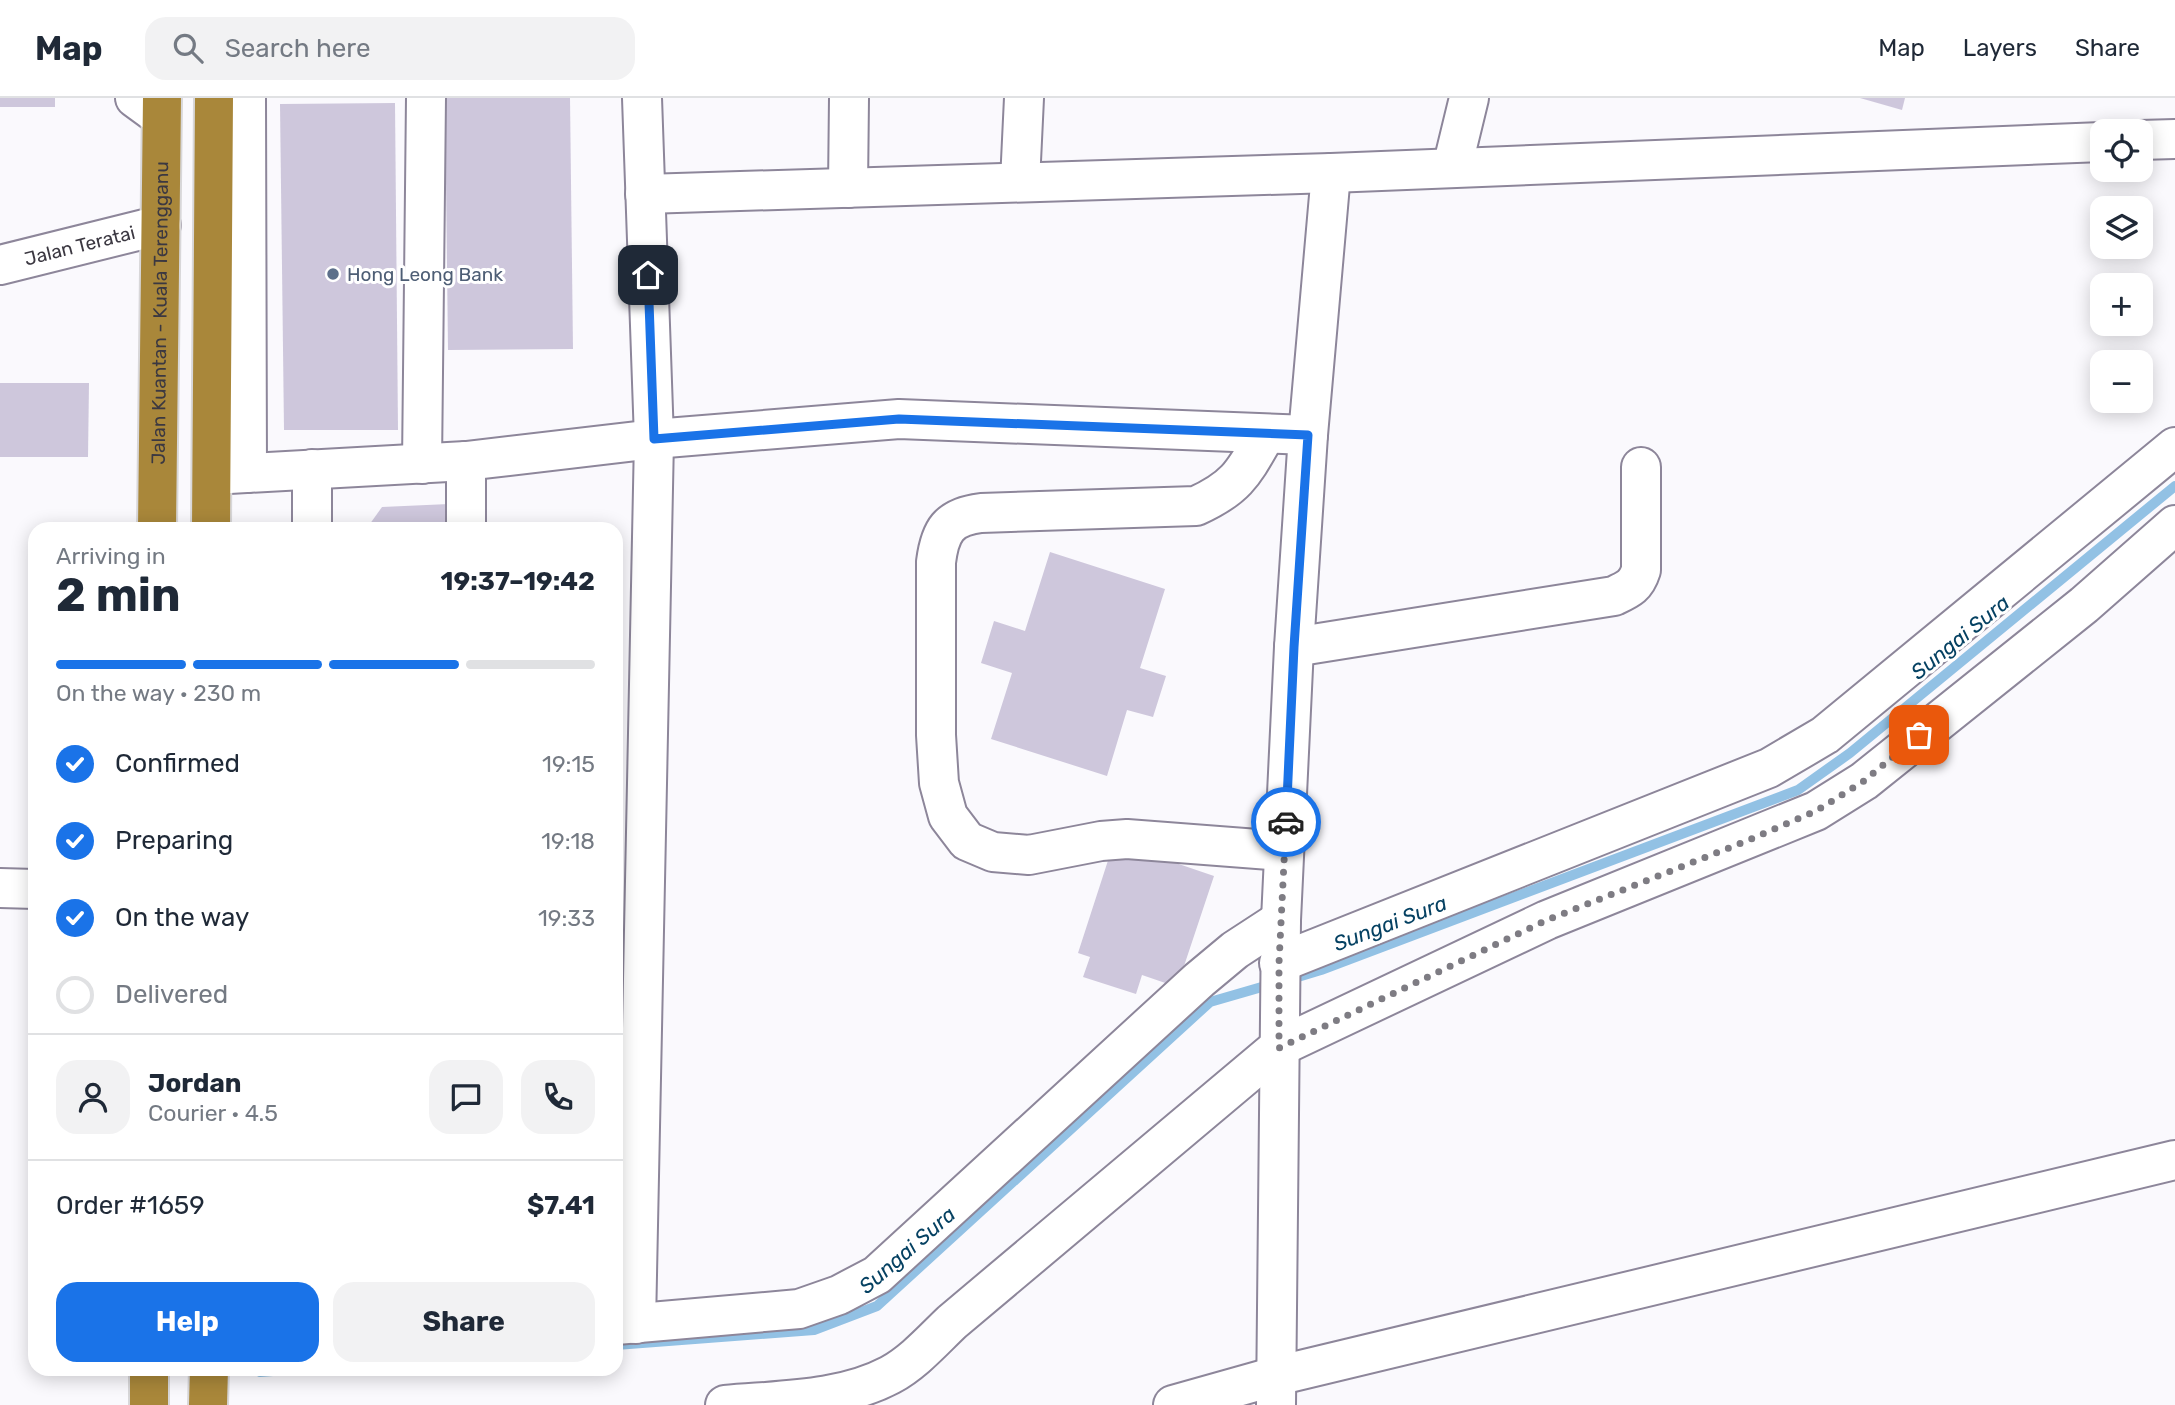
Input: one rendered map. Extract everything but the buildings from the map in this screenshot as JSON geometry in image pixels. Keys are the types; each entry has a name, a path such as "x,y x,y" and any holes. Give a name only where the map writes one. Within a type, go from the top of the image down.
{"highway":[{"path":"213,522 230,474 214,98"},
{"name":"Jalan Kuantan - Kuala Terengganu","path":"153,104 161,225 158,522"},
{"path":"149,1376 149,1405"},
{"path":"208,1405 209,1376"}],"street":[{"path":"246,98 230,474 466,461 654,439 899,419 1308,435"},
{"path":"422,464 426,98"},
{"path":"642,98 654,439 629,1037 626,1325 799,1309 839,1295 877,1275 1199,980 1235,950 1281,920"},
{"path":"848,188 849,98"},
{"path":"1020,182 1024,98"},
{"path":"1452,168 1469,98"},
{"path":"2153,140 2175,139"},
{"path":"645,194 1331,173 2090,142"},
{"path":"1276,1390 1279,967 1284,850 1308,435 1331,173"},
{"name":"Jalan Teratai","path":"0,265 161,225"},
{"path":"1266,434 1241,477 1221,495 1196,506 981,513 966,515 953,521 939,543 936,562 936,735 939,783 948,816 967,841 993,852 1029,855 1101,841 1127,839 1284,850"},
{"path":"1279,967 1769,768 1825,735 2175,447"},
{"path":"466,461 466,522"},
{"path":"1294,647 1614,596 1630,589 1637,582 1641,569 1641,467"},
{"path":"312,470 312,522"},
{"path":"725,1405 820,1396 863,1387 892,1374 1280,1035 1547,920 1816,811 1864,781 2084,605 2175,524"},
{"path":"0,888 28,889"},
{"path":"1173,1405 1276,1390 2175,1160"}],"waterway":[{"name":"Sungai Sura","path":"1288,980 1321,970 1798,790 1850,753 2175,486"},
{"name":"Sungai Sura","path":"623,1344 814,1330 877,1306 1210,1002 1272,984"}],"way so far":[{"path":"1286,822 1279,963 1279,1048 1547,920 1816,811 1864,781 1919,735"}],"place":[{"name":"Hong Leong Bank","path":"333,274"}],"route":[{"path":"648,275 654,439 899,419 1308,435 1286,822"}]}
